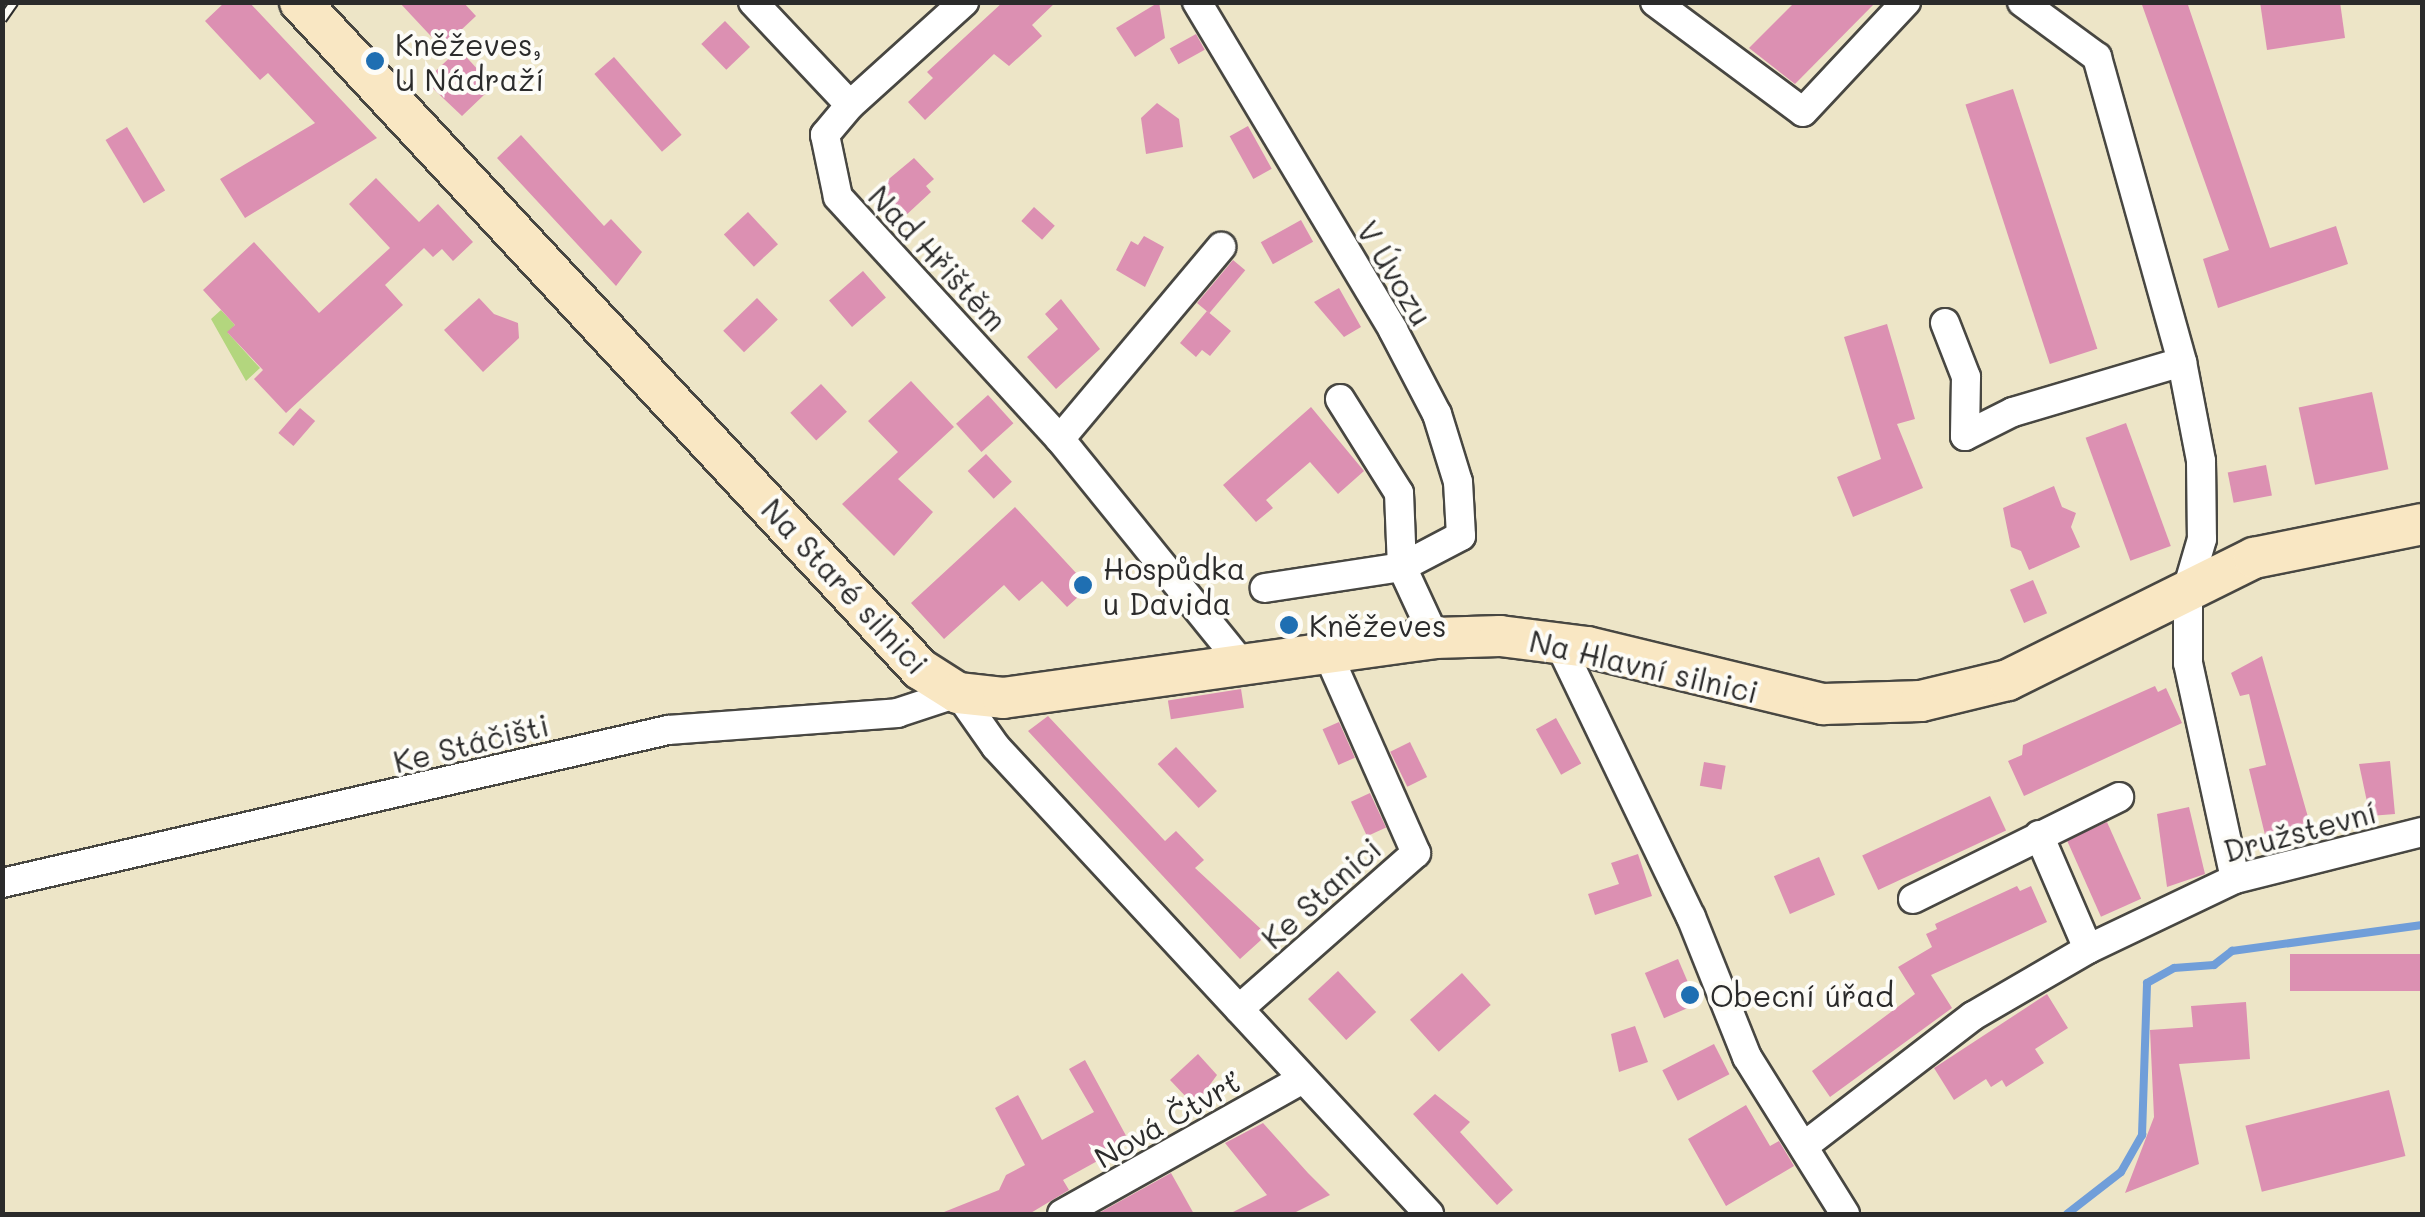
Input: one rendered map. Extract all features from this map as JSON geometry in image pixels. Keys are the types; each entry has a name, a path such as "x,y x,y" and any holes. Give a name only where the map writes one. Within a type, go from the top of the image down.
{"street":[{"name":"Na Staré silnici","path":"300,2 920,668 958,693 996,747 1429,1214"},
{"path":"753,2 850,105"},
{"name":"Nad Hřištěm","path":"964,2 850,105 825,134 838,197 1060,439 1242,664"},
{"name":"V Úvozu","path":"1196,2 1393,330 1453,451 1461,536 1402,567"},
{"path":"1655,2 1803,112 1906,2"},
{"path":"2022,2 2097,57 2182,362 2201,461 2202,540 2188,587 2188,663 2235,879"},
{"path":"1060,439 1221,247"},
{"path":"1945,323 1966,377 1965,436 2014,412 2182,362"},
{"path":"1340,399 1399,493 1402,567 1435,638"},
{"name":"Na Hlavní silnici","path":"958,693 1003,698 1435,638 1558,641 1768,695 1823,704 1922,701 2008,680 2188,587 2254,558 2422,524"},
{"path":"1265,588 1402,567"},
{"path":"1558,641 1692,917 1747,1058 1845,1214"},
{"name":"Ke Stanici","path":"1239,1009 1416,852 1327,652"},
{"name":"Ke Stáčišti","path":"2,882 668,730 897,714 958,693"},
{"path":"1913,899 2118,798"},
{"name":"Družstevní","path":"1804,1146 1972,1016 2088,949 2235,879 2422,832"},
{"path":"2039,834 2088,949"},
{"path":"2364,847 2422,849"},
{"name":"Nová Čtvrť","path":"1062,1214 1303,1079"}],"green space":[{"path":"221,310 235,325 228,333 260,368 246,381 211,319"}],"building":[{"path":"225,2 249,2 377,138 245,218 220,179 315,123 268,73 260,80 205,21"},
{"path":"399,2 463,2 476,16 442,48"},
{"path":"1003,2 1056,2 1032,25 1042,36 1009,66 994,54 925,120 908,102 933,78 927,72"},
{"path":"1159,2 1165,38 1135,57 1116,28"},
{"path":"1795,2 1876,2 1795,84 1749,48"},
{"path":"2141,2 2187,2 2270,248 2336,226 2348,264 2218,308 2203,259 2229,250"},
{"path":"2260,2 2340,2 2345,38 2267,50"},
{"path":"725,21 750,47 726,70 701,44"},
{"path":"1196,34 1205,50 1178,64 1170,49"},
{"path":"459,49 480,72 477,85 485,94 462,116 425,81"},
{"path":"614,57 682,135 662,152 594,74"},
{"path":"2013,89 2097,349 2050,364 1965,104"},
{"path":"1157,103 1179,119 1183,147 1146,154 1141,118"},
{"path":"1248,126 1272,169 1253,179 1230,136"},
{"path":"127,127 165,190 144,203 106,140"},
{"path":"521,135 604,226 611,219 642,252 616,286 497,158"},
{"path":"914,158 934,179 926,186 931,192 904,217 878,188"},
{"path":"376,178 419,222 438,204 473,242 453,261 442,249 433,257 424,248 385,285 403,305 286,413 254,379 263,370 227,332 235,325 203,290 254,242 319,313 390,248 349,204"},
{"path":"1034,207 1055,226 1042,240 1021,221"},
{"path":"748,212 778,244 754,267 724,235"},
{"path":"1301,220 1313,242 1273,264 1261,242"},
{"path":"1144,236 1164,247 1145,287 1116,270 1131,241 1138,245"},
{"path":"1233,260 1245,270 1209,313 1197,303"},
{"path":"863,271 886,297 852,327 829,301"},
{"path":"1339,288 1361,327 1344,337 1314,302"},
{"path":"479,298 494,314 518,323 519,338 483,372 444,330"},
{"path":"757,298 778,320 744,352 723,331"},
{"path":"1061,299 1100,349 1056,389 1027,357 1058,329 1045,314"},
{"path":"1207,311 1231,331 1210,356 1202,350 1196,357 1180,343"},
{"path":"1887,324 1915,419 1897,424 1923,488 1853,517 1837,477 1881,459 1844,337"},
{"path":"911,381 954,427 898,479 933,512 894,556 842,504 898,452 868,421"},
{"path":"821,384 847,412 816,440 790,413"},
{"path":"2372,392 2388,469 2315,485 2299,408"},
{"path":"988,395 1013,423 981,452 956,424"},
{"path":"1311,407 1364,471 1338,494 1310,462 1266,500 1273,508 1256,522 1223,485"},
{"path":"300,408 315,421 293,446 278,433"},
{"path":"2126,423 2171,546 2130,561 2086,438"},
{"path":"986,454 1012,482 994,499 968,471"},
{"path":"2266,465 2272,495 2234,503 2228,472"},
{"path":"2054,486 2062,507 2076,513 2071,527 2080,547 2029,570 2021,551 2011,547 2003,508"},
{"path":"1015,507 1089,587 1067,607 1042,581 1019,601 1004,585 944,639 911,603"},
{"path":"2033,580 2047,613 2024,623 2010,590"},
{"path":"2262,656 2312,831 2267,843 2249,769 2266,765 2249,694 2240,696 2231,673"},
{"path":"2155,686 2158,692 2166,688 2182,723 2024,796 2008,761 2022,755 2023,745"},
{"path":"1241,689 1244,708 1171,719 1168,701"},
{"path":"1048,716 1165,841 1176,831 1204,860 1195,868 1262,930 1261,940 1240,959 1028,731"},
{"path":"1556,718 1581,763 1561,775 1536,729"},
{"path":"1339,722 1355,758 1338,765 1323,729"},
{"path":"1410,742 1427,777 1407,787 1390,752"},
{"path":"1176,747 1217,791 1199,808 1158,764"},
{"path":"2390,761 2395,814 2370,816 2359,764"},
{"path":"1704,762 1726,766 1721,789 1700,786"},
{"path":"1370,793 1386,827 1367,836 1351,802"},
{"path":"1990,796 2006,830 1878,890 1862,856"},
{"path":"2189,807 2205,874 2167,887 2157,814"},
{"path":"2107,822 2141,899 2101,917 2067,840"},
{"path":"1638,854 1652,896 1595,915 1588,894 1619,884 1611,863"},
{"path":"1819,857 1835,895 1790,914 1774,876"},
{"path":"2017,886 2020,891 2031,886 2047,922 1931,975 1952,1008 1830,1097 1812,1071 1915,994 1898,967 1932,947 1926,934 1937,929 1935,924"},
{"path":"2290,954 2422,954 2422,991 2290,991"},
{"path":"1678,959 1697,1004 1664,1018 1645,973"},
{"path":"1338,971 1376,1012 1346,1040 1308,999"},
{"path":"1462,973 1491,1005 1439,1052 1410,1020"},
{"path":"2047,994 2068,1028 2035,1049 2044,1063 2006,1087 2002,1080 1991,1087 1986,1079 1954,1100 1934,1068"},
{"path":"2246,1002 2250,1059 2179,1064 2199,1164 2125,1193 2154,1117 2150,1030 2193,1027 2191,1006"},
{"path":"1635,1026 1648,1062 1619,1072 1611,1034"},
{"path":"1714,1044 1729,1074 1678,1101 1662,1070"},
{"path":"1198,1054 1217,1075 1201,1097 1189,1100 1170,1080"},
{"path":"1085,1060 1130,1143 1063,1180 1069,1190 1029,1214 939,1214 999,1190 1006,1175 1025,1165 995,1108 1018,1095 1042,1140 1094,1112 1069,1069"},
{"path":"2389,1090 2405,1156 2262,1192 2245,1126"},
{"path":"1435,1094 1470,1122 1460,1132 1513,1190 1497,1205 1413,1114"},
{"path":"1746,1105 1770,1146 1779,1141 1794,1166 1726,1206 1688,1139"},
{"path":"1263,1123 1330,1195 1292,1214 1229,1214 1267,1195 1225,1143"},
{"path":"1171,1173 1194,1214 1097,1214"}],"waterway":[{"path":"2067,1214 2121,1172 2142,1135 2147,983 2174,968 2214,965 2232,951 2422,925"}],"railway":[{"path":"2,19 14,2"}],"place":[{"name":"Kněževes, U Nádraží","path":"375,61"},
{"name":"Hospůdka u Davida","path":"1083,585"},
{"name":"Kněževes","path":"1289,625"},
{"name":"Obecní úřad","path":"1690,995"}]}
